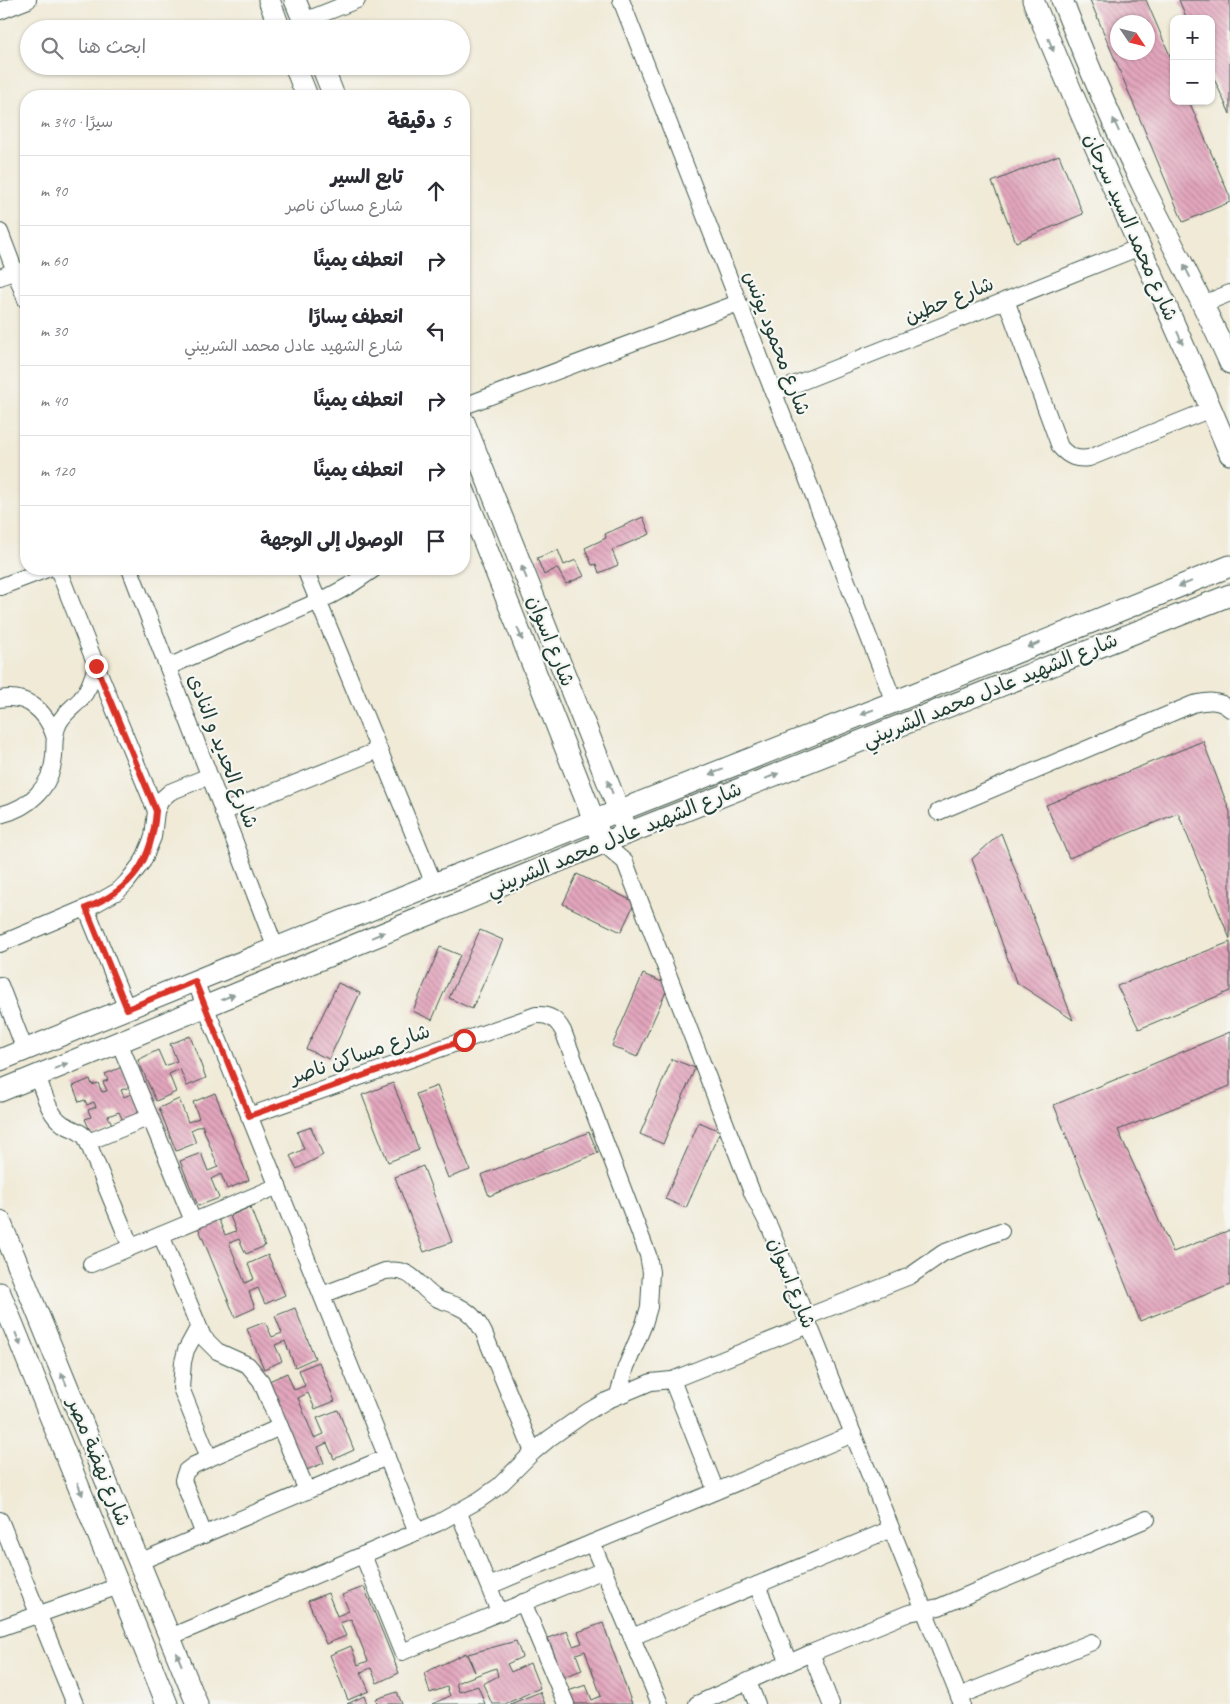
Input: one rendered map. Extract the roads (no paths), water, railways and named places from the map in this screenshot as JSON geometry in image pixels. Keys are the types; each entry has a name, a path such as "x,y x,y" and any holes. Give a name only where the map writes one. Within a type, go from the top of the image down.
{"street":[{"path":"0,11 28,0"},
{"path":"269,0 277,20"},
{"path":"295,0 303,20"},
{"path":"315,20 357,0"},
{"name":"شارع محمود يونس","path":"621,0 894,702"},
{"name":"شارع محمد السيد سرحان","path":"1033,0 1068,87 1191,362 1219,413 1230,454"},
{"name":"شارع محمد السيد سرحان","path":"1062,0 1144,188 1203,304 1227,357"},
{"path":"299,75 305,90"},
{"path":"326,75 332,90"},
{"path":"0,232 7,274 20,291"},
{"name":"شارع حطين","path":"773,392 1140,246"},
{"path":"1203,304 1230,293"},
{"path":"1006,300 1060,447 1073,458 1090,458 1219,413"},
{"path":"470,404 738,303"},
{"path":"1191,362 1202,368 1214,366 1227,357"},
{"name":"شارع اسوان","path":"470,437 628,833 625,862"},
{"name":"شارع اسوان","path":"470,521 603,842 625,862 753,1195 770,1228 960,1700"},
{"name":"شارع الشهيد عادل محمد الشربيني","path":"0,1060 434,884 894,702 1230,566"},
{"path":"0,587 32,575"},
{"path":"60,575 156,811"},
{"name":"شارع الحديد و النادى","path":"132,575 276,949"},
{"path":"307,575 434,884"},
{"path":"168,667 318,601 352,584 365,575"},
{"name":"شارع الشهيد عادل محمد الشربيني","path":"0,1091 603,842 1230,595"},
{"path":"0,815 31,802 45,786 52,767 54,735 63,716 87,690 96,666"},
{"path":"0,699 17,698 37,707 48,720 54,735"},
{"path":"938,812 1193,704 1209,700 1225,704 1230,709"},
{"path":"224,812 379,750"},
{"path":"0,944 86,908 118,891 136,872 143,861 154,837 156,811 161,800 170,792 209,776"},
{"path":"86,908 127,1009"},
{"path":"195,981 417,1532"},
{"path":"0,985 25,1050"},
{"name":"شارع مساكن ناصر","path":"249,1116 536,1014 553,1018 563,1031 643,1238 651,1272 648,1307 644,1324 626,1367 618,1395"},
{"path":"119,1042 193,1221"},
{"path":"37,1076 55,1117 64,1125 83,1134 88,1142 131,1247"},
{"path":"88,1142 150,1117"},
{"path":"91,1264 278,1186"},
{"name":"شارع نهضة مصر","path":"0,1221 197,1704"},
{"path":"170,1637 459,1513 499,1486 533,1452 568,1424 618,1395 650,1382 672,1380 910,1276 943,1253 1001,1231"},
{"path":"161,1235 198,1328 217,1351 242,1362 253,1370 261,1381 307,1491"},
{"path":"322,1295 385,1270 394,1270 411,1275 430,1294 438,1299 466,1310 480,1324 533,1452"},
{"name":"شارع نهضة مصر","path":"0,1293 167,1704"},
{"path":"198,1328 186,1350 181,1375 181,1388 209,1458"},
{"path":"672,1380 716,1491"},
{"path":"204,1535 183,1480 184,1474 191,1466 280,1427"},
{"path":"489,1586 853,1434"},
{"path":"70,1466 96,1455"},
{"path":"139,1562 387,1457"},
{"path":"459,1513 499,1612"},
{"path":"0,1520 75,1704"},
{"path":"697,1704 909,1613 947,1604 1147,1520"},
{"path":"632,1637 891,1529"},
{"path":"592,1543 660,1704"},
{"path":"364,1555 402,1652 604,1570"},
{"path":"757,1585 789,1663"},
{"path":"0,1628 119,1586"},
{"path":"523,1602 566,1704"},
{"path":"960,1700 1092,1642"},
{"path":"811,1654 832,1704"},
{"path":"748,1682 757,1704"}]}
